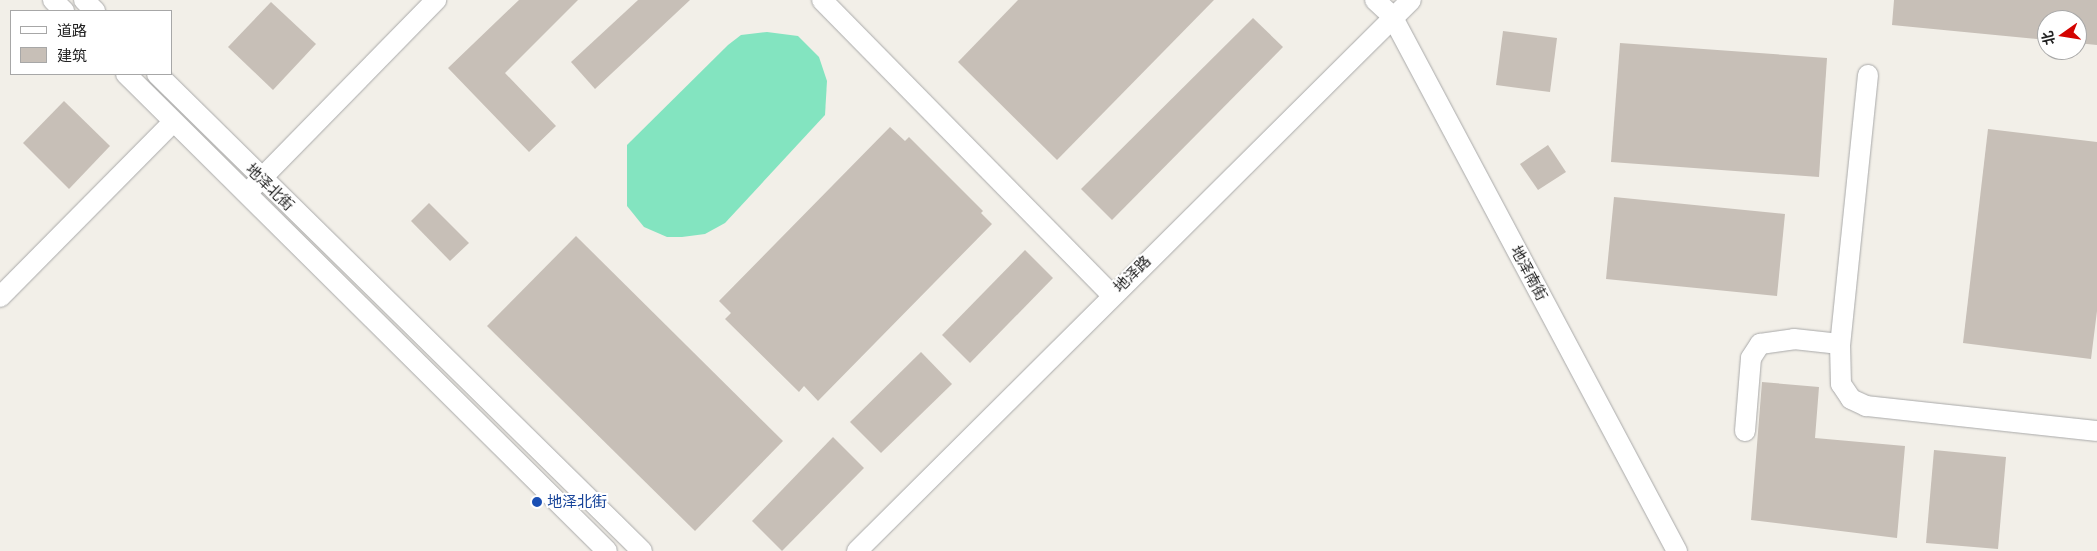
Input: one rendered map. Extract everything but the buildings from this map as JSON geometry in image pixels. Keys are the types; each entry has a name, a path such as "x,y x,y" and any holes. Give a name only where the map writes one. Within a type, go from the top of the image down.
{"street":[{"path":"53,0 63,10"},
{"path":"84,0 94,10"},
{"path":"246,194 436,0"},
{"path":"822,0 1111,294"},
{"name":"地泽南街","path":"1375,0 1392,16 1678,551"},
{"name":"地泽路","path":"856,551 1111,294 1392,16 1411,0"},
{"name":"地泽北街","path":"127,75 607,551"},
{"name":"地泽北街","path":"158,75 642,551"},
{"path":"1868,75 1840,344 1841,384 1851,399 1866,406 2097,431"},
{"path":"0,297 173,122"},
{"path":"1745,431 1751,358 1760,344 1794,339 1840,344"}],"green space":[{"path":"767,32 798,36 819,57 827,81 825,115 725,223 705,234 682,237 667,237 644,227 627,206 627,145 728,45 741,35"}],"place":[{"name":"地泽北街","path":"537,502"}]}
